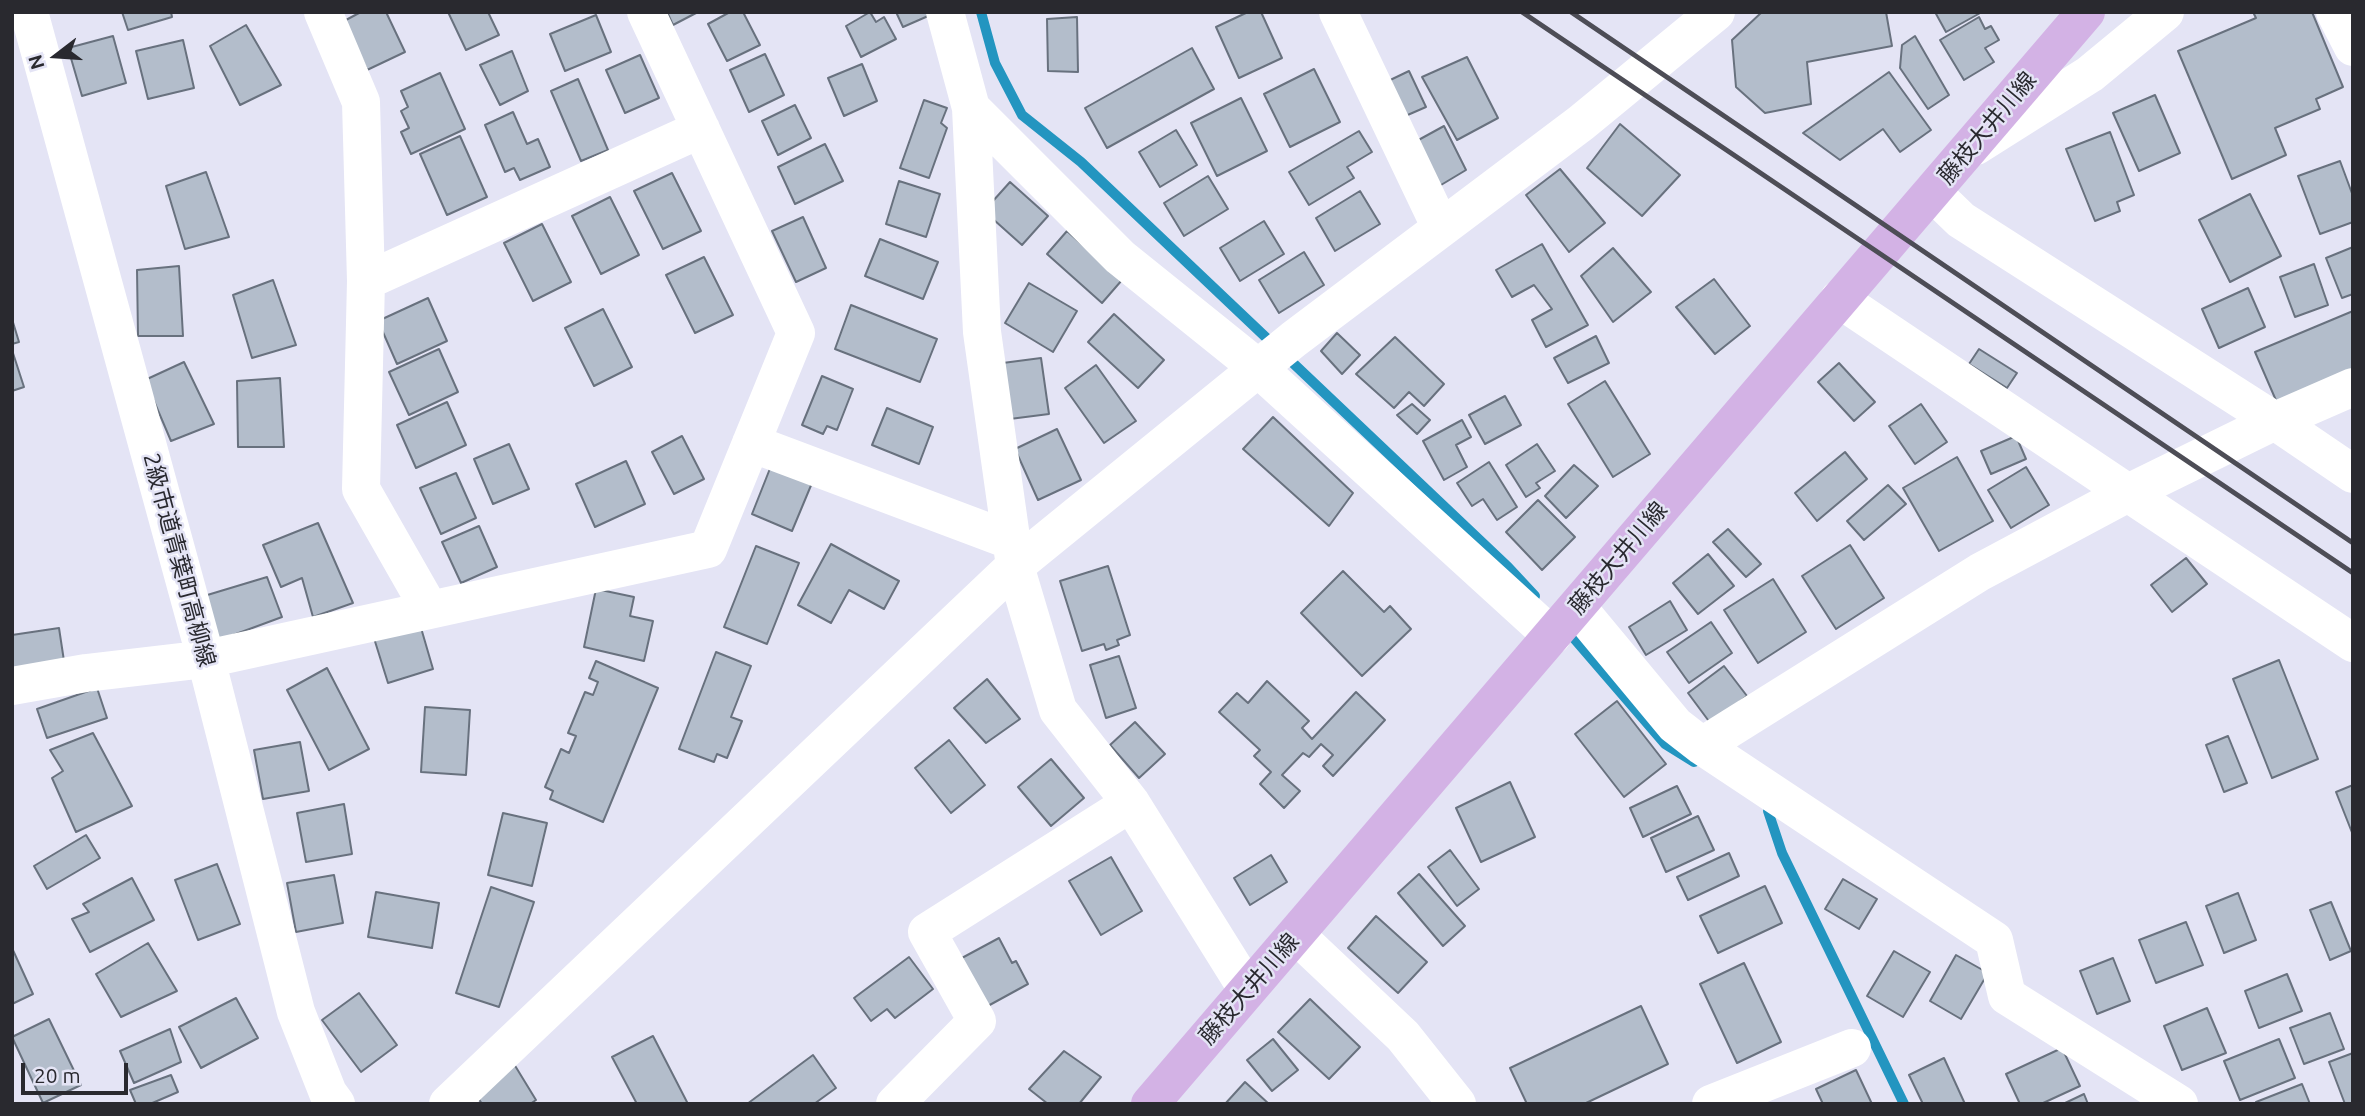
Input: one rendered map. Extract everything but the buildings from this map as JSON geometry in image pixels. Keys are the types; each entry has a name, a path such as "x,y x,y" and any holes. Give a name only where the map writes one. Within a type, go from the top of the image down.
{"main road":[{"name":"藤枝大井川線","path":"1150,1104 2086,12"}],"street":[{"name":"2級市道青葉町高柳線","path":"29,12 206,659 296,1012 328,1093 336,1104"},
{"path":"323,12 361,102 366,281 361,489 429,610"},
{"path":"12,686 86,673 206,659 708,549 796,333 646,12"},
{"path":"945,12 971,107 982,332 1013,553 1058,710 1131,803 1247,989"},
{"path":"1338,12 1441,228"},
{"path":"1967,151 2090,74 2165,12"},
{"path":"2335,12 2353,47"},
{"path":"448,1104 1013,553 1581,122 1700,16"},
{"path":"971,107 1120,257 1258,368 1552,636"},
{"path":"366,281 701,130"},
{"path":"1933,192 1961,220 2353,474"},
{"path":"1839,299 2353,643"},
{"path":"1702,746 1980,572 2129,493 2275,421 2353,387"},
{"path":"751,443 1013,553"},
{"path":"1577,607 1675,725 1702,746 1994,940 2007,996 2179,1104"},
{"path":"895,1104 977,1021 927,932 1131,803"},
{"path":"1296,935 1403,1035 1457,1104"},
{"path":"1711,1104 1780,1091 1852,1048"}],"waterway":[{"path":"981,12 995,63 1022,115 1081,162 1508,567 1535,596"},
{"path":"1565,628 1665,744 1694,762"},
{"path":"1768,811 1782,853 1904,1104"}],"railway":[{"path":"1522,12 2353,573"},
{"path":"1571,12 2353,543"}]}
